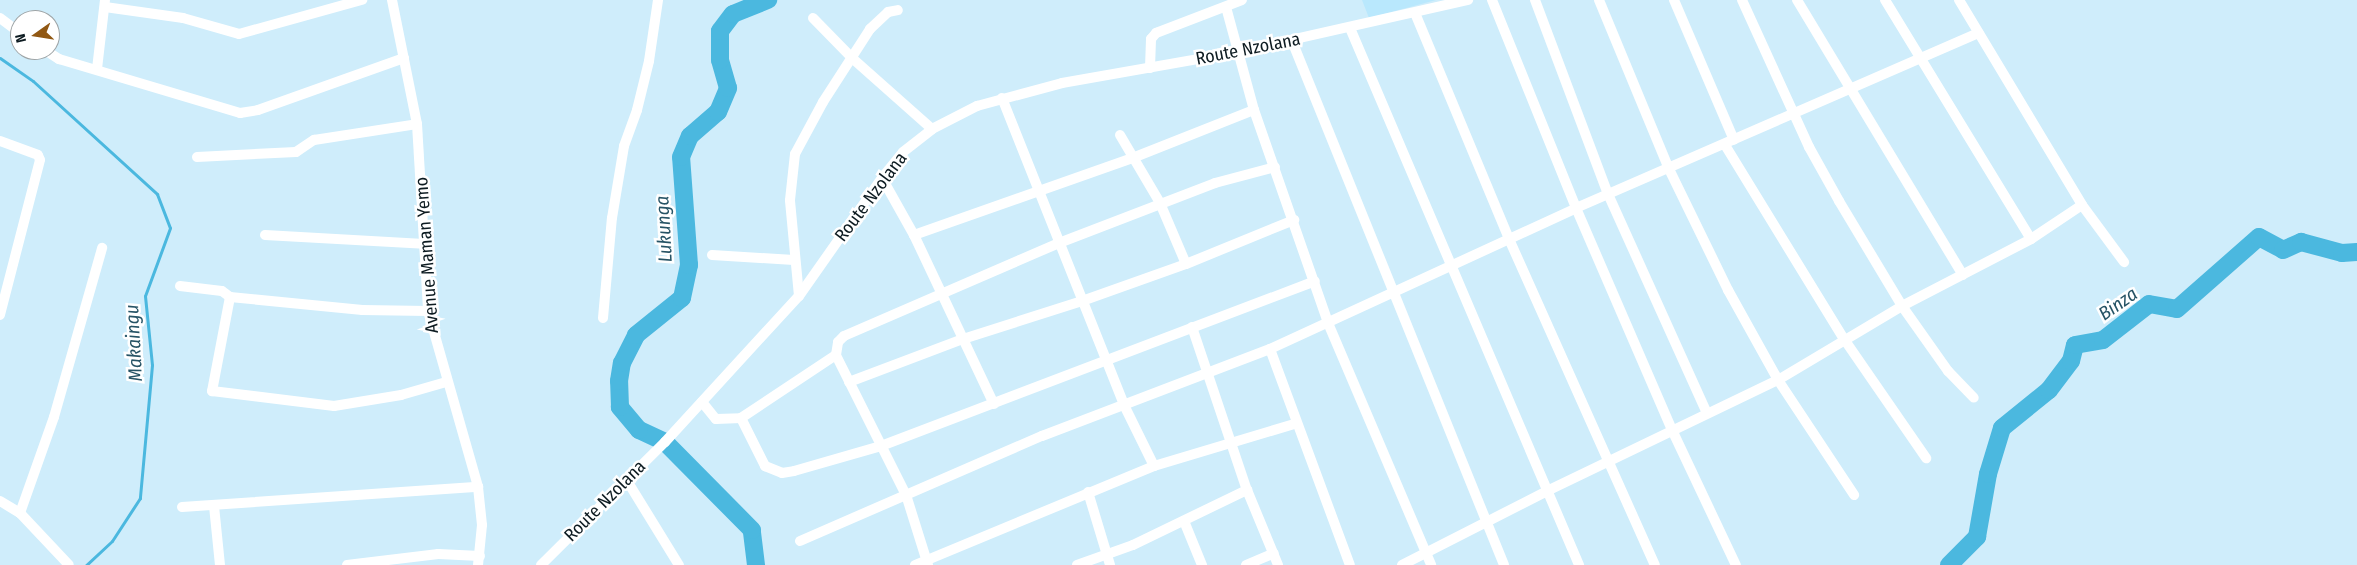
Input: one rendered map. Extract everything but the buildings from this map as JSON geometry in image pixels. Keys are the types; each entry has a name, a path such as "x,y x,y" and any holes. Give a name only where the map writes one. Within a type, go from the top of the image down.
{"street":[{"path":"97,69 105,4 174,16 239,34 362,0"},
{"name":"Avenue Maman Yemo","path":"392,0 416,124 428,311 446,382 478,487 482,525 479,561"},
{"path":"603,318 612,218 624,146 638,110 649,61 658,0"},
{"path":"1150,68 1151,39 1156,33 1242,0"},
{"name":"Route Nzolana","path":"541,565 680,426 799,296 882,178 903,152 932,129 977,106 1062,83 1292,41 1468,0"},
{"path":"1492,0 1576,208 1673,432 1736,565"},
{"path":"1535,0 1608,194 1707,413"},
{"path":"1599,0 1669,169 1728,290 1778,380 1854,495"},
{"path":"1674,0 1734,140"},
{"path":"1742,0 1794,115 1835,193 1902,306 1948,371 1974,398"},
{"path":"1796,0 1962,275"},
{"path":"1885,0 2031,239"},
{"path":"1959,0 2082,205 2124,262"},
{"path":"1226,7 1254,110 1294,220 1328,323 1431,565"},
{"path":"799,296 794,260 790,200 796,154 823,102 877,21 888,12 898,10"},
{"path":"1415,13 1510,239 1655,565"},
{"path":"813,18 852,58 932,129"},
{"path":"1350,28 1579,565"},
{"path":"800,541 1124,405 1270,349 1576,208 1794,115 1920,57 1979,33"},
{"path":"1292,41 1504,565"},
{"path":"60,59 247,113 404,58"},
{"path":"1002,98 1106,362 1124,405 1154,466"},
{"path":"914,234 1136,157 1254,110"},
{"path":"197,157 296,152 314,140 416,124"},
{"path":"1120,135 1136,157 1160,203 1186,264"},
{"path":"0,141 38,155 40,160 0,315"},
{"path":"1724,145 1844,339 1926,458"},
{"path":"927,562 906,495 836,355 838,342 844,336 943,295 1059,243 1215,183 1275,167"},
{"path":"882,178 914,234 994,404"},
{"path":"1402,565 1547,491 1610,463 1707,413 1778,380 1902,306 2031,239 2082,205"},
{"path":"849,382 962,339 1082,301 1186,264 1294,220"},
{"path":"265,236 424,244"},
{"path":"20,514 54,417 102,248"},
{"path":"712,255 794,260"},
{"path":"741,418 765,466 782,473 881,446 1315,281"},
{"path":"180,286 222,291 230,297 362,310 428,311"},
{"path":"230,297 212,391 334,406 401,395 446,382"},
{"path":"1192,327 1247,490 1278,565"},
{"path":"1270,349 1350,565"},
{"path":"702,402 716,420 741,418 836,355"},
{"path":"915,565 927,562 1088,492 1154,466 1297,423"},
{"path":"626,479 679,565"},
{"path":"182,507 478,487"},
{"path":"1077,565 1109,561 1247,490"},
{"path":"1088,492 1109,561"},
{"path":"0,502 20,514 69,565"},
{"path":"214,506 220,565"},
{"path":"1184,521 1202,565"},
{"path":"348,565 438,554 479,561"},
{"path":"1246,565 1274,554"}],"shaded area":[{"path":"1362,0 1436,0 1369,18"}],"waterway":[{"name":"Lukunga","path":"756,565 752,530 665,442 639,430 620,407 619,381 622,363 636,335 682,298 689,265 681,157 690,136 718,112 728,88 720,60 720,31 733,14 768,0"},
{"name":"Makaingu","path":"0,58 33,81 157,194 170,228 145,296 152,365 140,498 112,541 86,565"},
{"name":"Binza","path":"1949,565 1977,537 1988,474 2002,428 2049,390 2071,361 2075,345 2103,340 2149,304 2177,309 2259,237 2283,250 2301,242 2342,253 2357,252"}]}
